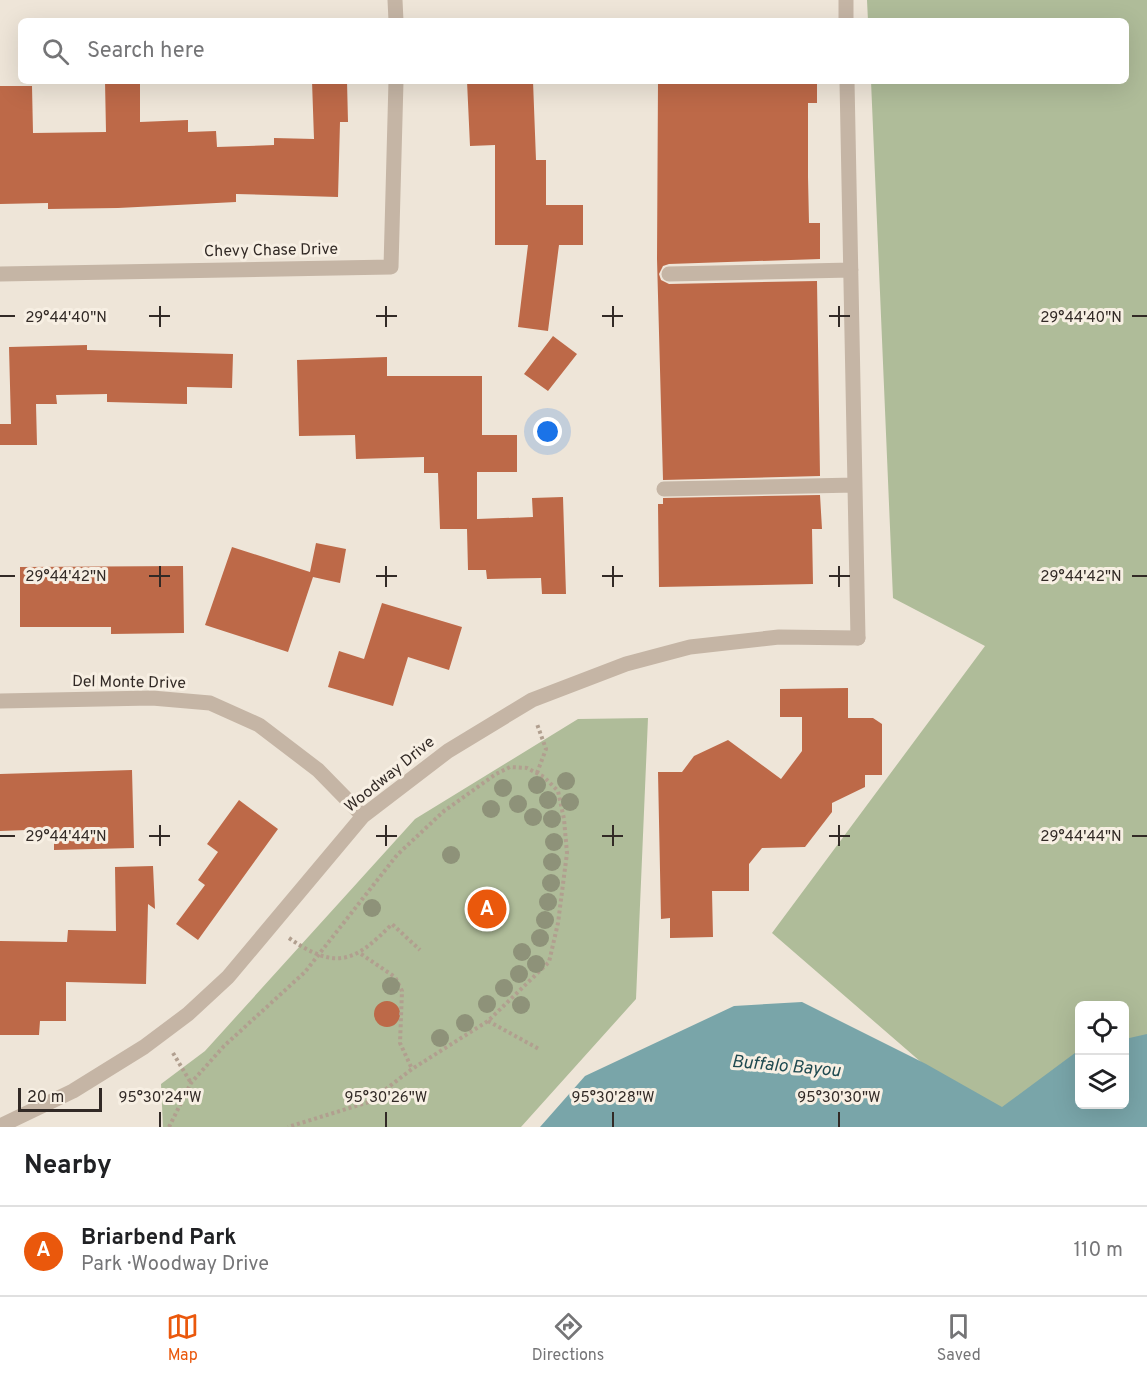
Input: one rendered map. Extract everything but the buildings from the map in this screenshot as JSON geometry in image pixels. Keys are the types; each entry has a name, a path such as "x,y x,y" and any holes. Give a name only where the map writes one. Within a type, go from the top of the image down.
{"street":[{"path":"395,0 396,18"},
{"path":"846,0 846,18"},
{"name":"Chevy Chase Drive","path":"0,274 391,267 396,84"},
{"path":"664,489 855,485 848,84"},
{"path":"669,274 851,270"},
{"name":"Woodway Drive","path":"0,1126 73,1091 188,1014 228,976 363,816 448,751 532,700 626,664 690,647 779,637 858,638 855,485"},
{"name":"Del Monte Drive","path":"0,701 152,698 210,703 259,725 318,770 363,816"}],"path":[{"path":"537,724 546,749 537,773"},
{"path":"169,1127 191,1083 224,1046 304,972 397,855 444,811 496,774 510,767 527,768 537,773 558,791 564,819 567,853 558,923 549,962 488,1021 412,1070 369,1102 288,1127"},
{"path":"271,925 318,956 348,957 361,954 392,924 420,950"},
{"path":"361,954 395,977 402,992 400,1043 412,1070"},
{"path":"488,1021 539,1049"},
{"path":"161,1034 191,1083"}],"green space":[{"path":"867,0 1147,0 1147,1127 996,1127 772,933 985,646 893,598 871,84 1129,84 1129,18 868,18"},
{"path":"648,718 636,999 521,1127 163,1127 161,1084 205,1051 415,819 578,719"}],"water":[{"name":"Buffalo Bayou","path":"802,1002 926,1064 1002,1107 1075,1053 1075,1109 1129,1109 1129,1038 1147,1034 1147,1127 540,1127 585,1076 734,1006"}],"place":[{"name":"Briarbend Park","path":"487,909"}]}
